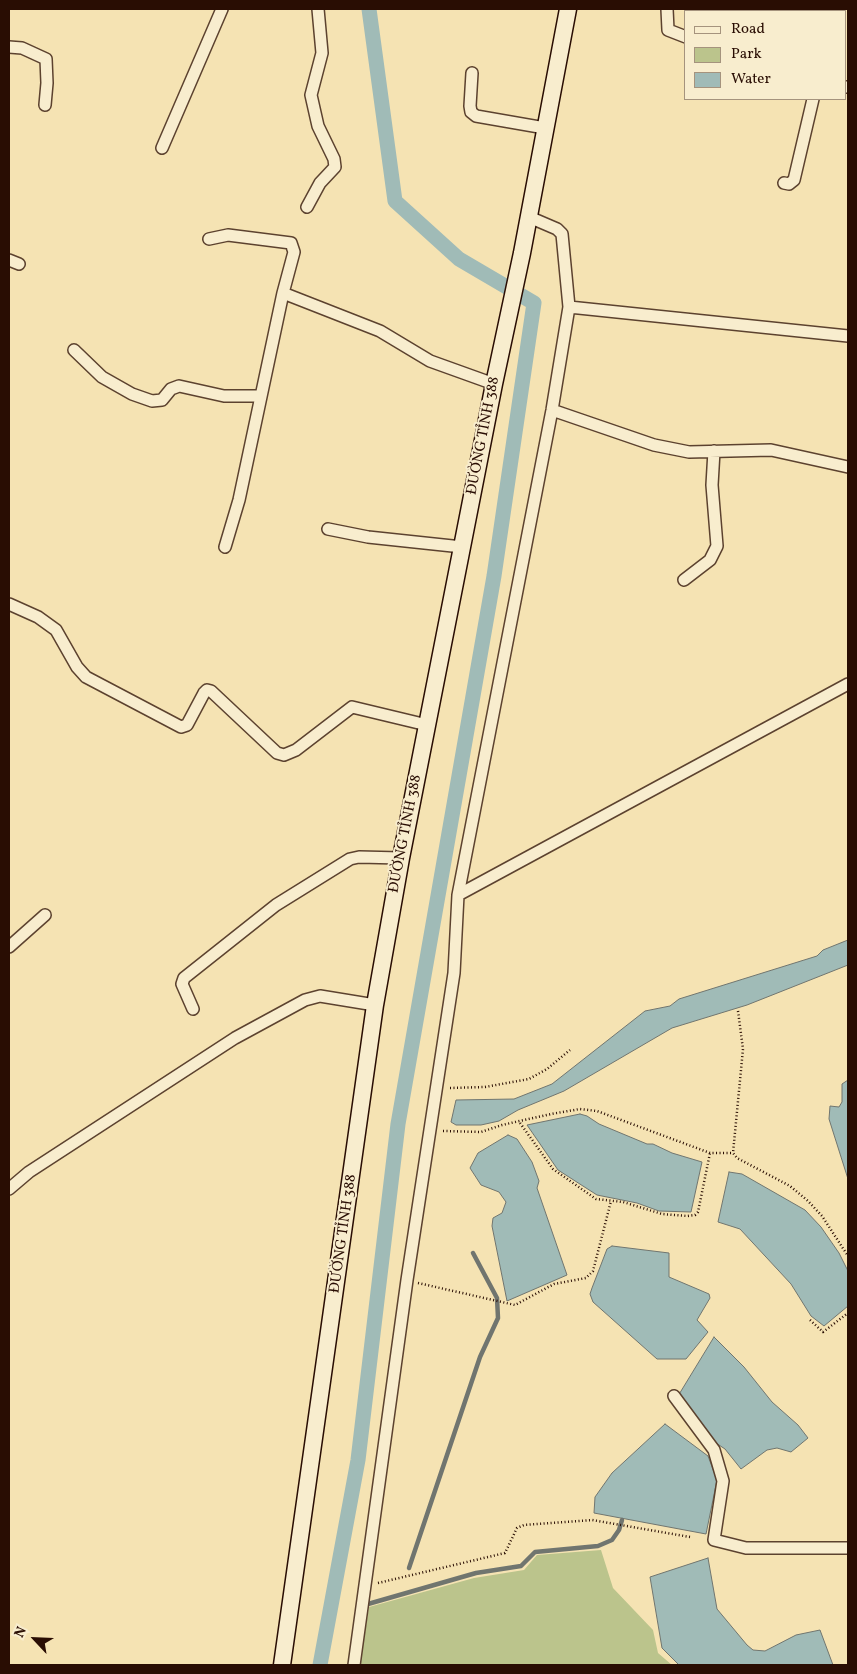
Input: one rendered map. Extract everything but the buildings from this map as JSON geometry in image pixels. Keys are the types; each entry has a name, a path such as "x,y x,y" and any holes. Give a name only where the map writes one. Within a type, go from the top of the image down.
{"main road":[{"name":"ĐƯỜNG TỈNH 388","path":"282,1665 375,1005 400,858 494,384 522,253 568,9"}],"street":[{"path":"162,148 222,9"},
{"path":"307,206 320,183 335,167 334,160 318,126 311,95 322,53 318,9"},
{"path":"667,9 668,30 684,36"},
{"path":"9,46 22,48 46,58 48,82 45,105"},
{"path":"472,73 470,106 471,112 476,116 545,128"},
{"path":"784,183 791,183 794,180 813,100"},
{"path":"354,1665 407,1280 454,973 458,895 552,410 569,307 562,234 557,229 529,217"},
{"path":"209,239 228,234 291,243 294,252 239,500 225,547"},
{"path":"284,293 380,331 430,361 494,384"},
{"path":"569,307 848,336"},
{"path":"74,350 102,377 132,394 152,401 162,400 171,390 179,386 224,396 261,396"},
{"path":"552,410 654,445 689,452 771,450 848,468"},
{"path":"684,580 710,560 717,546 712,485 714,451"},
{"path":"328,529 368,537 462,547"},
{"path":"9,604 38,617 56,630 77,667 86,676 181,727 187,725 204,692 208,690 277,753 284,755 296,750 352,708 427,725"},
{"path":"458,895 848,684"},
{"path":"193,1009 182,984 184,978 276,905 350,859 359,857 400,858"},
{"path":"9,947 45,915"},
{"path":"9,1190 29,1172 235,1038 305,1000 320,996 375,1005"},
{"path":"674,1396 714,1450 723,1481 714,1540 746,1548 848,1548"}],"path":[{"path":"738,1011 743,1049 734,1153 738,1158 790,1186 808,1200 822,1216 848,1256"},
{"path":"436,1089 485,1087 529,1079 547,1069 570,1050"},
{"path":"429,1131 481,1132 502,1125 580,1110 597,1110 710,1152 734,1153"},
{"path":"520,1123 560,1175 596,1199 662,1214 695,1215 698,1212 710,1152"},
{"path":"407,1280 515,1305 554,1284 586,1278 593,1271 610,1201"},
{"path":"810,1320 823,1332 848,1314"},
{"path":"364,1586 505,1553 517,1528 524,1525 592,1520 690,1536"}],"green space":[{"path":"601,1550 613,1588 653,1630 658,1653 672,1665 360,1665 369,1607 474,1578 524,1570 537,1555"}],"water":[{"path":"848,940 848,965 747,1005 672,1028 564,1091 518,1110 499,1121 481,1125 456,1125 451,1122 456,1100 514,1099 552,1084 645,1011 670,1006 679,999 817,956 823,950"},
{"path":"848,1080 848,1179 829,1119 830,1106 839,1107 842,1102 842,1084"},
{"path":"580,1114 647,1144 653,1144 672,1153 702,1162 691,1212 659,1211 637,1203 597,1195 558,1170 527,1125"},
{"path":"508,1135 517,1139 532,1162 539,1181 537,1188 567,1275 507,1301 492,1226 493,1218 502,1213 506,1202 499,1192 481,1185 470,1168 478,1153"},
{"path":"729,1172 742,1174 805,1210 821,1227 839,1253 848,1271 848,1306 824,1326 811,1316 791,1284 740,1229 718,1222"},
{"path":"612,1246 669,1253 669,1277 709,1294 710,1298 697,1320 708,1332 686,1359 657,1359 593,1302 590,1294 592,1288 607,1249"},
{"path":"714,1337 744,1367 772,1402 798,1425 808,1438 791,1452 777,1448 767,1450 741,1469 725,1449 710,1439 678,1396"},
{"path":"665,1424 708,1456 717,1480 706,1534 594,1513 595,1497 612,1473"},
{"path":"708,1558 717,1609 747,1645 753,1650 765,1651 796,1635 820,1630 833,1665 679,1665 662,1648 650,1577"}],"waterway":[{"path":"320,1665 358,1460 398,1124 494,576 534,303 459,259 395,201 369,9"},
{"path":"409,1568 480,1357 498,1318 497,1298 473,1253"},
{"path":"368,1604 476,1573 521,1566 535,1552 598,1546 612,1540 619,1530 622,1520"}]}
